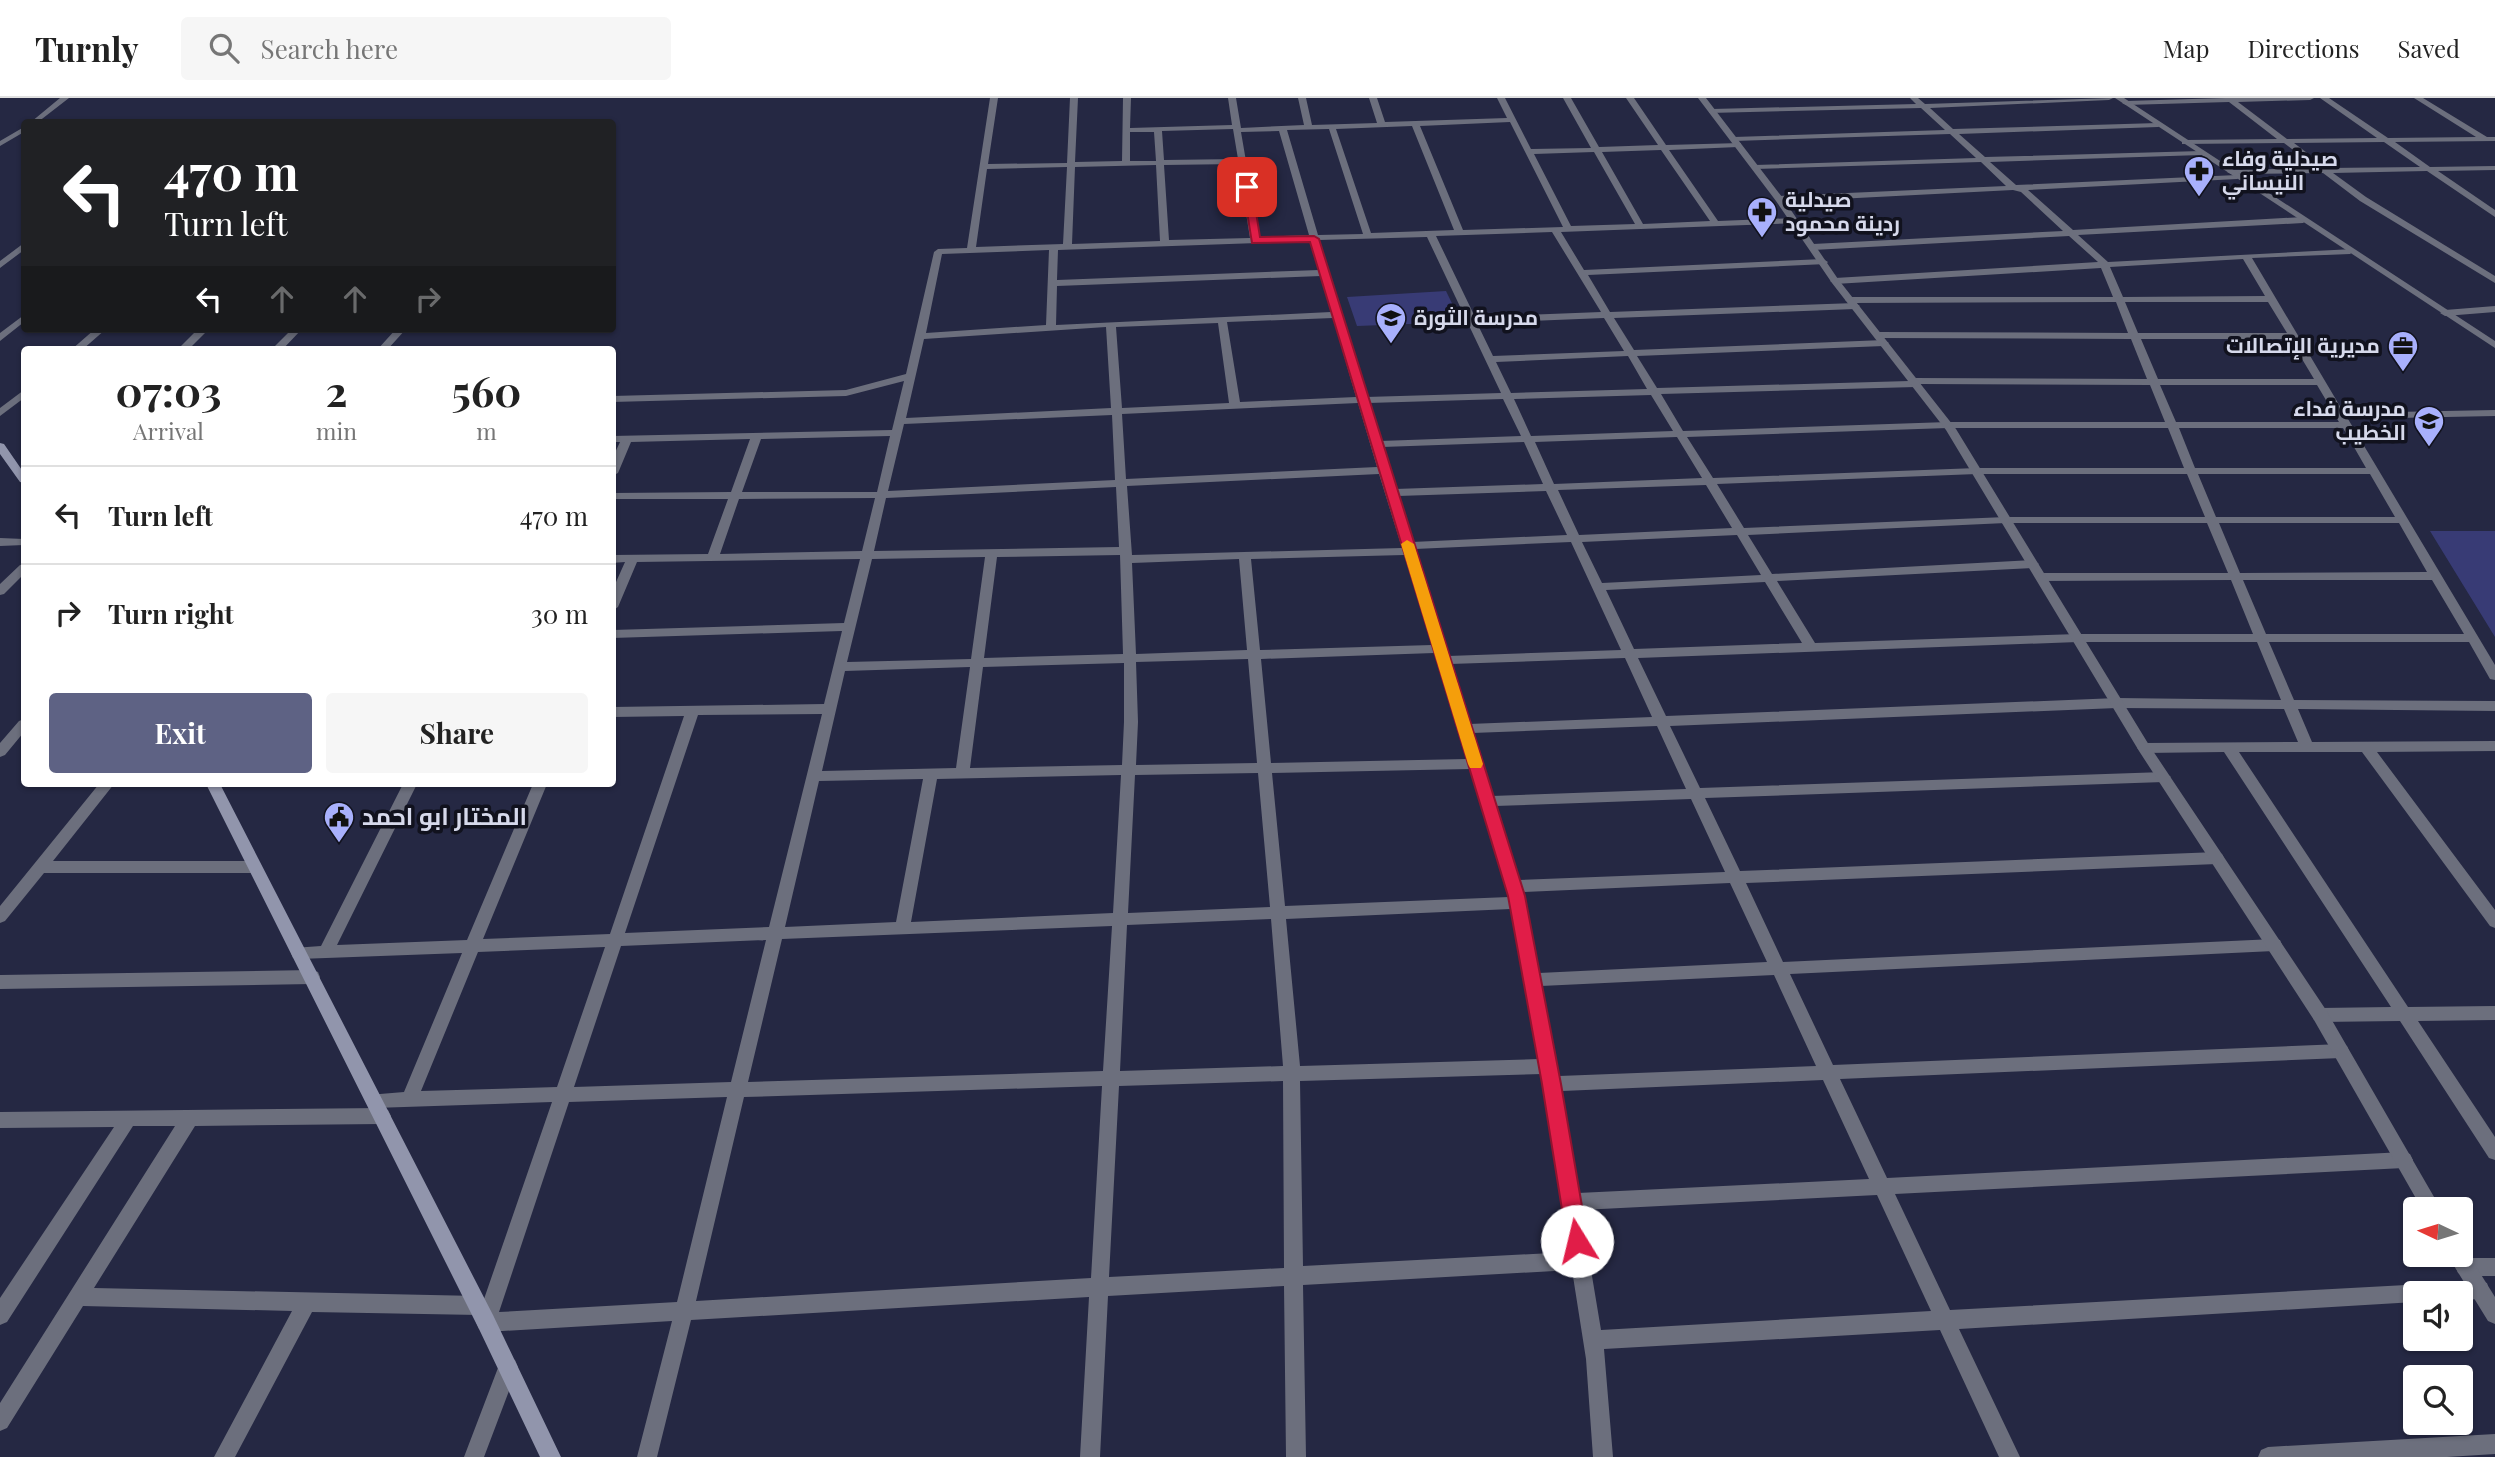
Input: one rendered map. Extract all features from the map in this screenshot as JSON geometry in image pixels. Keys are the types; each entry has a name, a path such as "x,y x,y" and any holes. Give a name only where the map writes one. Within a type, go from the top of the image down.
{"main road":[{"path":"0,446 21,476"},
{"path":"216,787 482,1314 551,1457"}],"street":[{"path":"38,119 65,98"},
{"path":"971,250 994,98"},
{"path":"1067,247 1074,98"},
{"path":"1126,164 1127,98"},
{"path":"1232,98 1255,241"},
{"path":"1302,98 1309,128"},
{"path":"1373,98 1382,125"},
{"path":"1501,98 1569,230"},
{"path":"1567,98 1641,227"},
{"path":"1630,98 1716,224"},
{"path":"1702,98 1795,221 1835,281 1948,425 2144,748 2320,1016 2425,1197"},
{"path":"1914,98 2014,188 2024,190 2104,263 2307,747"},
{"path":"1712,111 2109,98"},
{"path":"2122,100 2232,102 2310,98"},
{"path":"2324,98 2495,214"},
{"path":"2418,98 2495,145"},
{"path":"2122,100 2495,345"},
{"path":"2232,102 2363,199 2495,280"},
{"path":"1126,130 1309,128 1512,120"},
{"path":"1415,123 1460,234"},
{"path":"1528,152 2158,125"},
{"path":"1332,127 1368,237"},
{"path":"1282,128 1362,400 1518,903 1549,1066 1593,1340 1602,1457"},
{"path":"1158,129 1165,244"},
{"path":"0,144 21,131"},
{"path":"2185,142 2495,139"},
{"path":"1755,167 2201,153"},
{"path":"983,167 1243,161"},
{"path":"1779,199 2325,171 2495,168"},
{"path":"1813,247 2303,220"},
{"path":"647,1457 653,1443 882,495 938,252 1795,221"},
{"path":"1555,230 1811,647"},
{"path":"1431,235 2010,1457"},
{"path":"1051,328 1054,247"},
{"path":"0,265 21,248"},
{"path":"1835,281 2104,263 2350,251"},
{"path":"2246,256 2400,520 2495,676"},
{"path":"1582,273 1823,262"},
{"path":"1053,283 1324,273"},
{"path":"1472,320 1852,303 2270,299"},
{"path":"2445,313 2495,309"},
{"path":"920,336 1111,324 1337,315"},
{"path":"1222,320 1234,406"},
{"path":"0,338 21,322"},
{"path":"1090,1457 1129,770 1130,658 1126,555 1111,324"},
{"path":"81,346 97,333"},
{"path":"186,346 200,333"},
{"path":"280,346 293,333"},
{"path":"386,346 397,333"},
{"path":"1490,359 1881,339 2292,337"},
{"path":"616,399 846,393 910,376"},
{"path":"616,439 757,436 1117,411 1362,400 1915,383 2321,382"},
{"path":"0,413 21,396"},
{"path":"1377,444 1948,425 2172,425 2344,421 2495,413"},
{"path":"712,558 757,436"},
{"path":"616,463 627,439"},
{"path":"616,496 882,495 1384,470"},
{"path":"1392,492 1977,471 2373,471"},
{"path":"616,559 1245,555 2006,520 2400,520"},
{"path":"0,542 21,542"},
{"path":"962,773 991,555"},
{"path":"1245,555 1291,1073 1296,1457"},
{"path":"616,597 632,559"},
{"path":"1598,587 2033,564"},
{"path":"0,591 21,571"},
{"path":"2041,577 2434,576"},
{"path":"616,634 849,627"},
{"path":"840,667 1254,655 1630,653 2078,638 2472,638"},
{"path":"1465,729 2117,703 2495,706"},
{"path":"616,712 830,709"},
{"path":"482,1314 563,1095 693,710"},
{"path":"0,752 21,728"},
{"path":"2144,748 2495,746"},
{"path":"2228,747 2495,1152"},
{"path":"2366,747 2495,922"},
{"path":"814,776 1475,764"},
{"path":"902,930 931,774"},
{"path":"1487,801 2164,777"},
{"path":"0,917 105,787"},
{"path":"327,952 409,787"},
{"path":"409,1099 539,787"},
{"path":"1513,886 2217,858"},
{"path":"41,867 256,867"},
{"path":"299,953 1518,903"},
{"path":"1532,980 2274,945"},
{"path":"0,982 312,977"},
{"path":"2320,1016 2495,1013"},
{"path":"1552,1084 2341,1051"},
{"path":"0,1120 190,1118 378,1108 409,1099 1549,1066"},
{"path":"0,1315 129,1118"},
{"path":"0,1421 190,1118"},
{"path":"1571,1202 2404,1160"},
{"path":"80,1297 307,1302 482,1314 685,1310 1580,1260"},
{"path":"2473,1263 2495,1267"},
{"path":"2466,1267 2495,1314"},
{"path":"2473,1290 2480,1290"},
{"path":"1593,1340 2403,1294"},
{"path":"224,1457 307,1302"},
{"path":"474,1457 508,1367"},
{"path":"2268,1457 2495,1444"}],"shaded area":[{"path":"1446,291 1461,322 1357,326 1347,297"},
{"path":"2430,531 2495,531 2495,637"}],"slow traffic":[{"path":"1407,544 1475,764"}],"place":[{"name":"صيدلية وفاء النيساني","path":"2199,198"},
{"name":"صيدلية ردينة محمود","path":"1762,239"},
{"name":"مدرسة الثورة","path":"1391,345"},
{"name":"مديرية الإتصالات","path":"2403,373"},
{"name":"مدرسة فداء الخطيب","path":"2429,448"},
{"name":"المختار ابو احمد","path":"339,844"}],"route":[{"path":"1247,187 1255,241 1314,239 1516,896 1552,1084 1577,1241"}]}
